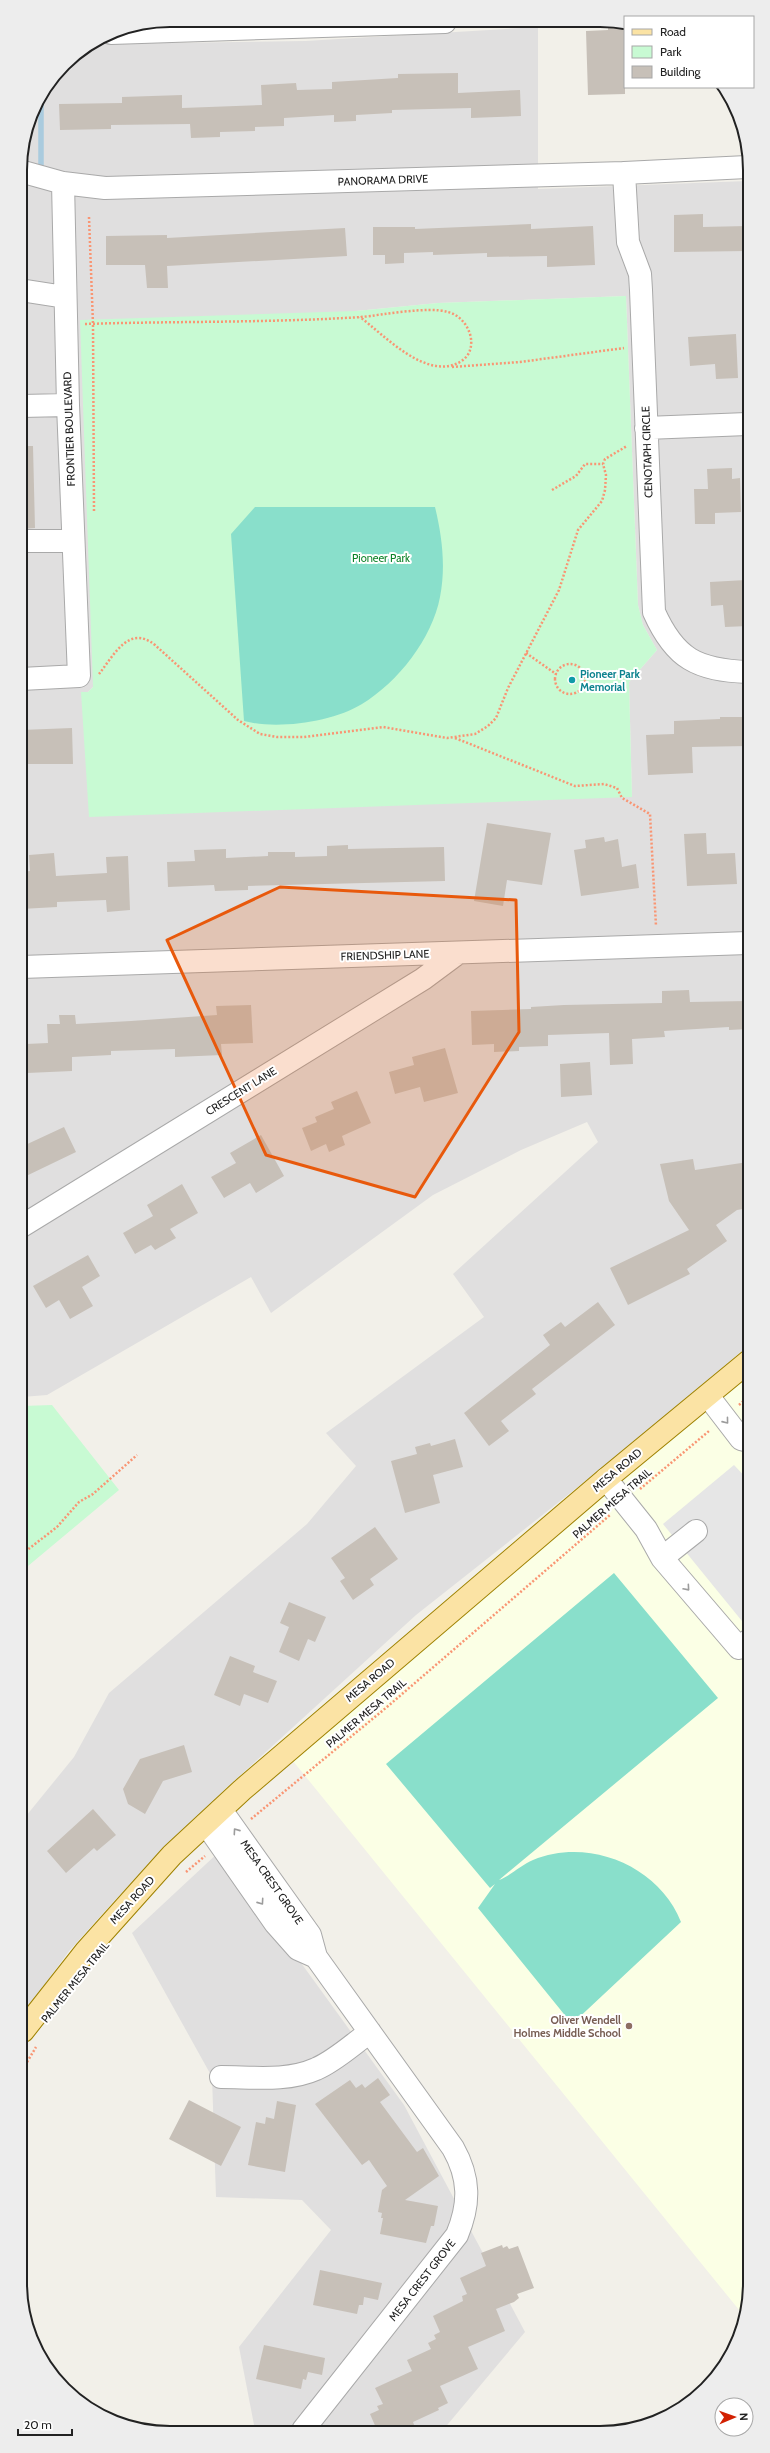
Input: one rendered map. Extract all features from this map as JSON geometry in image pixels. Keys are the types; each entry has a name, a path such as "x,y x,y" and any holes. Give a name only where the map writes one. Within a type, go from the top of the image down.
{"main road":[{"name":"MESA ROAD","path":"30,2038 86,1951 172,1855 213,1817 606,1479 743,1366"}],"street":[{"path":"132,32 293,27"},
{"name":"PANORAMA DRIVE","path":"27,173 63,182 105,188 624,173 743,167"},
{"name":"CENOTAPH CIRCLE","path":"624,173 628,242 640,274 654,612 663,631 674,647 690,659 707,667 726,672 743,672"},
{"name":"FRONTIER BOULEVARD","path":"63,182 68,405 73,541 87,677"},
{"path":"27,291 66,297"},
{"path":"27,406 68,405"},
{"path":"646,428 743,424"},
{"path":"27,541 73,541"},
{"path":"27,679 87,677"},
{"name":"FRIENDSHIP LANE","path":"27,967 743,943"},
{"name":"CRESCENT LANE","path":"27,1223 423,979 458,953"},
{"path":"708,1396 724,1418 743,1440"},
{"path":"606,1479 626,1502 646,1529 662,1558 739,1648 743,1645"},
{"path":"662,1558 696,1531"},
{"name":"MESA CREST GROVE","path":"213,1817 256,1878 310,1935 316,1957 453,2148 465,2175 467,2205 457,2235 306,2426"},
{"path":"221,2077 281,2077 317,2069 370,2032"}],"path":[{"path":"89,217 93,324"},
{"path":"66,325 360,317 427,311 449,312 464,322 472,338 470,351 462,361 449,367"},
{"path":"360,317 418,361 434,367 520,362 626,348"},
{"path":"602,464 605,459 629,445"},
{"path":"552,490 576,476 585,464 602,464"},
{"path":"87,677 119,647 128,640 138,637 147,639 155,645 238,720 260,734 277,737 304,737 383,727 434,737 454,738 475,734 488,726 496,718 508,688 559,590 578,530 602,501 606,475 602,464"},
{"path":"526,653 556,674 557,685 564,692 576,692 584,684 584,673 573,664 561,667 556,674"},
{"path":"454,738 575,786 604,784 617,788 622,798 650,814 654,916 659,946"},
{"name":"PALMER MESA TRAIL","path":"184,1874 387,1707 743,1401"},
{"path":"27,1550 57,1527 79,1502 117,1475 137,1455"},
{"path":"27,2051 30,2038"}],"highlighted area":[{"path":"280,887 516,900 519,1032 415,1197 266,1155 167,940"}],"shaded area":[{"path":"538,27 538,189 743,181 743,1350 617,1456 416,1615 223,1791 116,1899 69,1951 27,2009 27,1815 74,1757 109,1693 307,1524 356,1466 326,1433 484,1317 453,1274 598,1142 587,1122 521,1150 433,1195 271,1313 251,1277 47,1395 27,1397 27,161 32,133 38,115 51,91 69,69 91,51 103,44 305,41","holes":["626,296 638,605 643,625 657,650 629,682 632,797 81,692 88,692 93,687 356,311 438,303"]},
{"name":"Oliver Wendell Holmes Middle School","path":"743,1378 743,2292 740,2311 293,1761"},
{"path":"734,1465 743,1475 743,1622 663,1524"},
{"path":"220,1851 404,2105 525,2332 446,2426 254,2426 239,2347 331,2230 302,2200 216,2197 212,2077 132,1933"}],"green space":[{"name":"Pioneer Park","path":"626,296 638,605 643,625 657,650 629,682 632,797 89,817 81,692 88,692 93,687 80,320 356,311 438,303"},
{"path":"255,507 435,507 440,529 443,563 442,585 436,613 430,628 412,658 388,684 362,704 336,716 304,723 272,725 244,721 231,534"},
{"path":"52,1405 119,1490 27,1567 27,1406"},
{"path":"614,1573 718,1698 499,1880 533,1860 555,1854 577,1852 599,1855 620,1861 639,1872 656,1885 671,1902 681,1922 572,2024 478,1908 495,1884 490,1888 386,1764"}],"building":[{"path":"608,27 624,29 625,94 588,95 586,31 608,30"},
{"path":"458,73 458,93 520,90 521,116 471,118 471,108 392,110 392,113 356,115 356,121 334,122 334,115 284,118 284,126 255,127 255,131 220,132 220,137 191,138 190,124 111,125 111,129 60,130 59,104 122,103 122,97 182,95 182,108 262,105 261,85 296,83 297,90 332,89 332,82 398,78 398,74"},
{"path":"703,214 703,227 743,226 743,251 674,252 674,215"},
{"path":"531,224 531,229 593,226 595,265 547,267 547,256 487,257 487,253 433,255 433,252 404,253 404,263 385,264 385,255 373,255 373,227 415,227 415,229"},
{"path":"345,228 347,256 167,266 168,288 147,288 145,265 106,265 106,236 167,235 167,238"},
{"path":"736,334 738,378 716,379 715,364 690,366 688,337"},
{"path":"27,446 33,446 35,528 27,529"},
{"path":"732,468 732,479 740,478 741,512 715,513 715,524 695,524 694,489 708,489 707,469"},
{"path":"743,580 743,626 725,627 723,605 711,606 710,582"},
{"path":"720,717 743,717 743,746 692,747 693,773 648,775 646,735 674,734 674,721 720,719"},
{"path":"72,728 73,764 27,764 27,730"},
{"path":"487,823 551,833 542,885 507,880 503,906 474,901"},
{"path":"706,833 707,854 735,853 737,884 687,886 684,834"},
{"path":"604,837 605,842 618,839 622,867 636,864 639,888 581,896 574,850 586,848 585,840"},
{"path":"348,845 348,849 444,847 445,881 248,886 248,890 215,891 214,885 168,887 167,862 195,861 194,850 226,849 226,858 268,856 268,852 295,852 295,857 327,856 327,846"},
{"path":"54,853 56,876 107,873 106,857 128,856 130,910 107,912 106,900 57,902 57,907 27,909 27,871 30,871 29,855"},
{"path":"689,990 690,1002 743,1001 743,1029 729,1030 729,1027 664,1031 665,1037 632,1039 633,1064 610,1065 609,1033 548,1035 548,1046 519,1047 519,1051 494,1052 494,1044 472,1045 471,1011 531,1009 531,1007 564,1005 662,1003 662,991"},
{"path":"251,1005 253,1043 221,1044 222,1055 175,1057 175,1049 111,1051 111,1055 72,1057 72,1071 27,1073 27,1044 48,1043 47,1024 60,1024 59,1015 75,1015 76,1024 131,1021 217,1015 216,1006"},
{"path":"445,1048 458,1093 424,1102 420,1087 395,1094 389,1072 414,1065 412,1057"},
{"path":"590,1062 592,1095 561,1097 560,1064"},
{"path":"357,1091 371,1123 342,1136 345,1145 329,1152 326,1144 311,1151 302,1128 317,1122 315,1117 334,1109 331,1102"},
{"path":"64,1127 76,1152 27,1176 27,1144"},
{"path":"261,1135 284,1176 256,1193 250,1183 224,1198 211,1177 236,1163 230,1153"},
{"path":"693,1159 695,1170 743,1163 743,1209 737,1210 716,1225 727,1241 687,1269 690,1274 628,1305 610,1268 689,1230 669,1201 660,1164"},
{"path":"182,1184 198,1213 170,1229 176,1238 155,1250 151,1245 135,1254 123,1233 153,1216 147,1205"},
{"path":"88,1255 100,1276 82,1287 93,1306 70,1319 59,1300 46,1308 33,1286"},
{"path":"598,1302 615,1325 532,1389 536,1394 501,1421 509,1431 489,1446 464,1413 550,1345 543,1335 561,1322 565,1327"},
{"path":"455,1439 463,1467 433,1475 440,1503 405,1513 391,1461 417,1454 415,1447 430,1443 431,1446"},
{"path":"375,1527 398,1559 370,1579 374,1585 353,1600 340,1581 345,1578 331,1558"},
{"path":"289,1602 326,1617 315,1642 308,1639 299,1661 279,1652 289,1627 280,1623"},
{"path":"230,1656 255,1666 253,1672 277,1681 268,1703 244,1694 240,1706 214,1695"},
{"path":"184,1745 192,1772 163,1781 145,1814 128,1804 123,1789 140,1759"},
{"path":"93,1809 116,1835 97,1851 94,1848 66,1873 47,1851"},
{"path":"378,2078 390,2095 380,2102 417,2152 423,2148 439,2176 405,2200 438,2206 434,2226 431,2226 426,2243 380,2234 383,2218 381,2218 382,2213 378,2212 382,2190 387,2186 369,2160 362,2165 315,2104 350,2080 356,2088 362,2084 365,2088"},
{"path":"189,2100 241,2127 221,2166 169,2139"},
{"path":"277,2101 296,2105 285,2172 248,2165 256,2122 265,2124 266,2117 274,2119"},
{"path":"502,2245 503,2248 507,2246 509,2249 518,2246 534,2288 517,2294 519,2298 514,2302 496,2309 505,2331 468,2347 478,2369 440,2386 448,2403 438,2408 439,2410 413,2422 414,2426 375,2426 370,2414 379,2410 377,2406 383,2404 375,2388 412,2371 407,2360 431,2349 428,2343 436,2339 434,2335 440,2332 433,2316 463,2301 462,2296 467,2294 460,2278 486,2266 481,2253"},
{"path":"320,2270 382,2283 378,2300 364,2297 363,2305 359,2305 357,2314 313,2305"},
{"path":"264,2345 325,2358 322,2375 308,2372 306,2380 303,2379 301,2389 256,2379"}],"waterway":[{"path":"41,109 41,171"}],"place":[{"name":"Pioneer Park Memorial","path":"572,680"},
{"name":"Oliver Wendell Holmes Middle School","path":"629,2026"}]}
